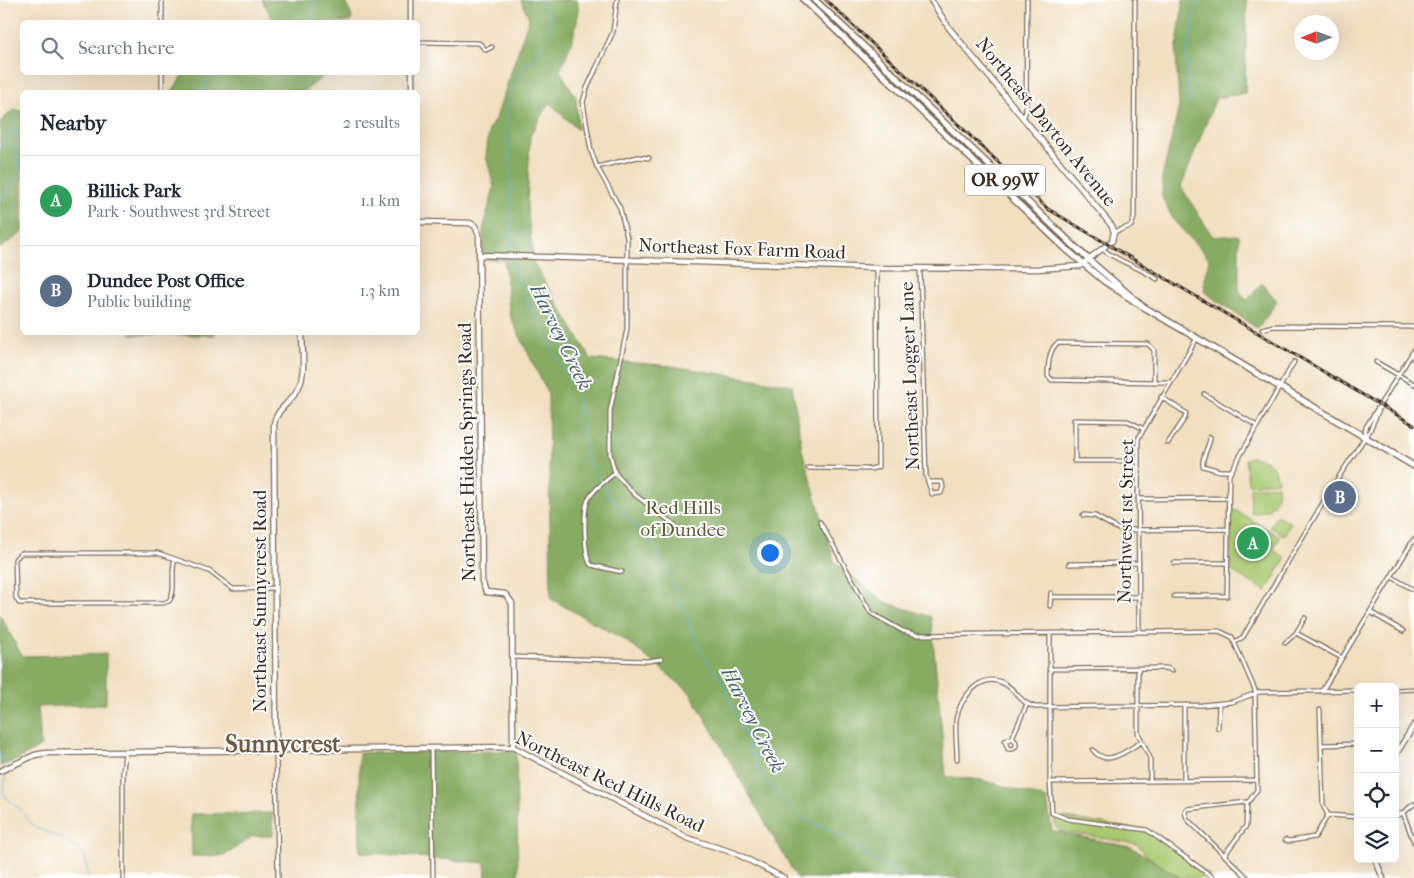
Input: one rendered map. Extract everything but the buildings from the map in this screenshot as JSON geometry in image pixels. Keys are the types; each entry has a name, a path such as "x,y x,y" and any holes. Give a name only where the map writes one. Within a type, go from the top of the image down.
{"main road":[{"name":"OR 99W","path":"804,0 1083,264 1116,290 1414,466"},
{"name":"OR 99W","path":"815,0 1089,260 1140,304"}],"street":[{"path":"162,0 162,20"},
{"path":"411,0 411,20"},
{"path":"617,0 613,32 587,88 583,102 588,142 597,166 615,196 624,219 627,330 610,411 610,454 615,473 641,500 679,528"},
{"name":"Northeast Dayton Avenue","path":"931,0 949,28 1106,218 1114,232 1112,241 1089,260"},
{"path":"1023,119 1026,111 1027,0"},
{"path":"1114,232 1131,226 1134,218 1135,0"},
{"path":"420,42 479,43 486,50 492,47"},
{"path":"162,75 162,90"},
{"path":"412,75 412,90"},
{"path":"597,166 638,157 649,158"},
{"path":"420,222 473,224 479,234 480,255"},
{"path":"1102,249 1120,261 1142,269 1157,279"},
{"name":"Northeast Fox Farm Road","path":"480,255 877,268 1037,269 1076,267 1089,260"},
{"name":"Northeast Hidden Springs Road","path":"480,255 482,581 486,592 503,593 511,600 513,747"},
{"path":"808,468 874,469 878,467 877,268"},
{"name":"Northeast Logger Lane","path":"920,268 925,467 928,482 932,494 941,493 942,482 928,482"},
{"path":"1262,329 1273,326 1414,327"},
{"name":"Northeast Sunnycrest Road","path":"278,878 274,424 277,414 296,393 301,382 302,335"},
{"name":"Northwest 1st Street","path":"1139,631 1138,439 1142,428 1197,338"},
{"path":"1154,382 1154,350 1148,344 1058,343 1054,345 1048,371 1048,376 1052,380 1154,382 1171,382"},
{"path":"1235,642 1243,637 1364,436 1370,430 1381,405 1414,350"},
{"path":"1174,596 1227,596 1230,471 1294,362"},
{"path":"1376,362 1414,384"},
{"path":"1204,394 1257,426"},
{"path":"1161,397 1186,413 1185,418 1168,443"},
{"path":"1138,461 1074,461 1075,420 1128,421 1142,428"},
{"path":"1210,437 1209,447 1202,459 1203,466 1220,471 1230,471"},
{"path":"615,473 592,494 587,504 588,561 596,567 622,572"},
{"path":"1138,499 1228,498"},
{"path":"1083,515 1095,516 1114,529 1228,529"},
{"path":"820,522 868,607 877,617 903,631 917,634 1219,630 1226,632 1235,642 1254,684 1256,694 1256,793 1248,802 1246,826 1225,854"},
{"path":"1322,691 1414,539"},
{"path":"175,560 172,567 172,596 166,602 22,604 16,601 15,559 21,553 154,552 206,569 233,588 275,588"},
{"path":"1069,564 1139,563"},
{"path":"1174,563 1227,563"},
{"path":"1392,577 1414,590"},
{"path":"1050,606 1051,592"},
{"path":"1051,597 1139,597"},
{"path":"1370,612 1403,631"},
{"path":"1284,644 1296,633 1305,618"},
{"path":"1050,633 1050,782 1051,809 1055,815 1147,830 1214,878"},
{"path":"1296,633 1342,658"},
{"path":"512,657 648,661 661,659"},
{"path":"1138,668 1138,706 1141,742 1150,758 1150,780"},
{"path":"1049,669 1167,668 1172,671"},
{"path":"957,759 956,719 973,688 984,682 1000,682 1010,688 1027,704 1049,707 1184,706 1219,704 1256,694 1354,690"},
{"path":"1399,690 1414,690"},
{"path":"1012,738 1027,704"},
{"path":"1218,728 1219,704"},
{"path":"1184,706 1184,780"},
{"path":"1320,710 1323,804 1328,815"},
{"path":"1399,750 1414,725"},
{"path":"1093,750 1102,757 1111,758 1141,742"},
{"path":"1321,745 1354,744"},
{"name":"Northeast Red Hills Road","path":"0,771 40,754 125,751 513,747 687,838 735,853 784,878"},
{"path":"431,748 433,878"},
{"path":"124,878 123,772 125,751"},
{"path":"1050,782 1256,780"},
{"path":"1248,802 1186,809 1187,819 1248,878"},
{"path":"1399,814 1414,804"},
{"path":"1403,813 1414,842"},
{"path":"1328,815 1354,817"},
{"path":"1285,840 1290,842 1311,839 1318,833 1328,815"},
{"path":"1377,863 1383,878"}],"green space":[{"path":"262,0 344,0 352,17 351,20 273,20"},
{"name":"Red Hills of Dundee","path":"521,0 577,0 578,17 576,27 560,71 576,97 578,130 549,102 530,136 527,207 534,264 591,359 671,366 792,385 802,450 835,563 885,602 931,617 946,777 982,780 1047,799 1052,831 1131,847 1181,878 797,878 690,692 625,640 551,599 548,394 510,316 504,260 483,259 483,230 494,187 486,156 489,130 497,115 529,18"},
{"path":"1183,0 1247,0 1245,93 1216,98 1181,187 1213,237 1239,235 1239,290 1247,301 1262,283 1277,301 1258,329 1206,293 1204,285 1209,258 1174,221 1162,197 1162,178 1179,107 1176,53"},
{"path":"183,75 325,75 306,90 173,90"},
{"path":"13,110 20,111 20,234 0,248 0,122"},
{"path":"1252,457 1267,461 1273,467 1278,481 1250,485 1248,483 1245,459"},
{"path":"1277,485 1277,497 1272,506 1257,513 1251,513 1250,488"},
{"path":"1230,507 1280,537 1273,550 1286,558 1266,591 1230,570"},
{"path":"1277,515 1291,523 1284,535 1270,527"},
{"path":"0,615 22,656 106,654 106,704 38,707 41,746 17,760 0,766"},
{"path":"516,751 518,878 486,878 485,863 360,852 359,753"},
{"path":"272,813 273,836 253,836 224,856 192,856 191,814"},
{"path":"1054,816 1147,831 1210,876 1208,878 1179,878 1147,856 1137,844 1060,831 1056,827"}],"waterway":[{"path":"311,20 315,0"},
{"name":"Harvey Creek","path":"512,254 510,166 506,126 509,103 520,70 534,60 551,29 551,18 540,0"},
{"path":"1191,105 1187,53 1196,0"},
{"path":"203,90 208,78 214,75"},
{"path":"20,128 16,131 15,150 20,167"},
{"path":"0,148 5,144 10,131 16,131"},
{"path":"0,201 8,187 20,176"},
{"name":"Harvey Creek","path":"512,258 513,268 527,301 576,392 587,460 610,497 657,550 704,657 722,681 760,772 782,801 805,820 836,832 871,858 906,878"},
{"path":"0,753 7,766"},
{"path":"6,770 3,794 24,813 26,818 35,827 69,842 85,856 88,878"}],"railway":[{"path":"826,0 1048,209 1414,425"}],"place":[{"name":"Dundee Post Office","path":"1340,497"},
{"name":"Billick Park","path":"1253,543"}],"district":[{"name":"Sunnycrest","path":"283,744"}]}
